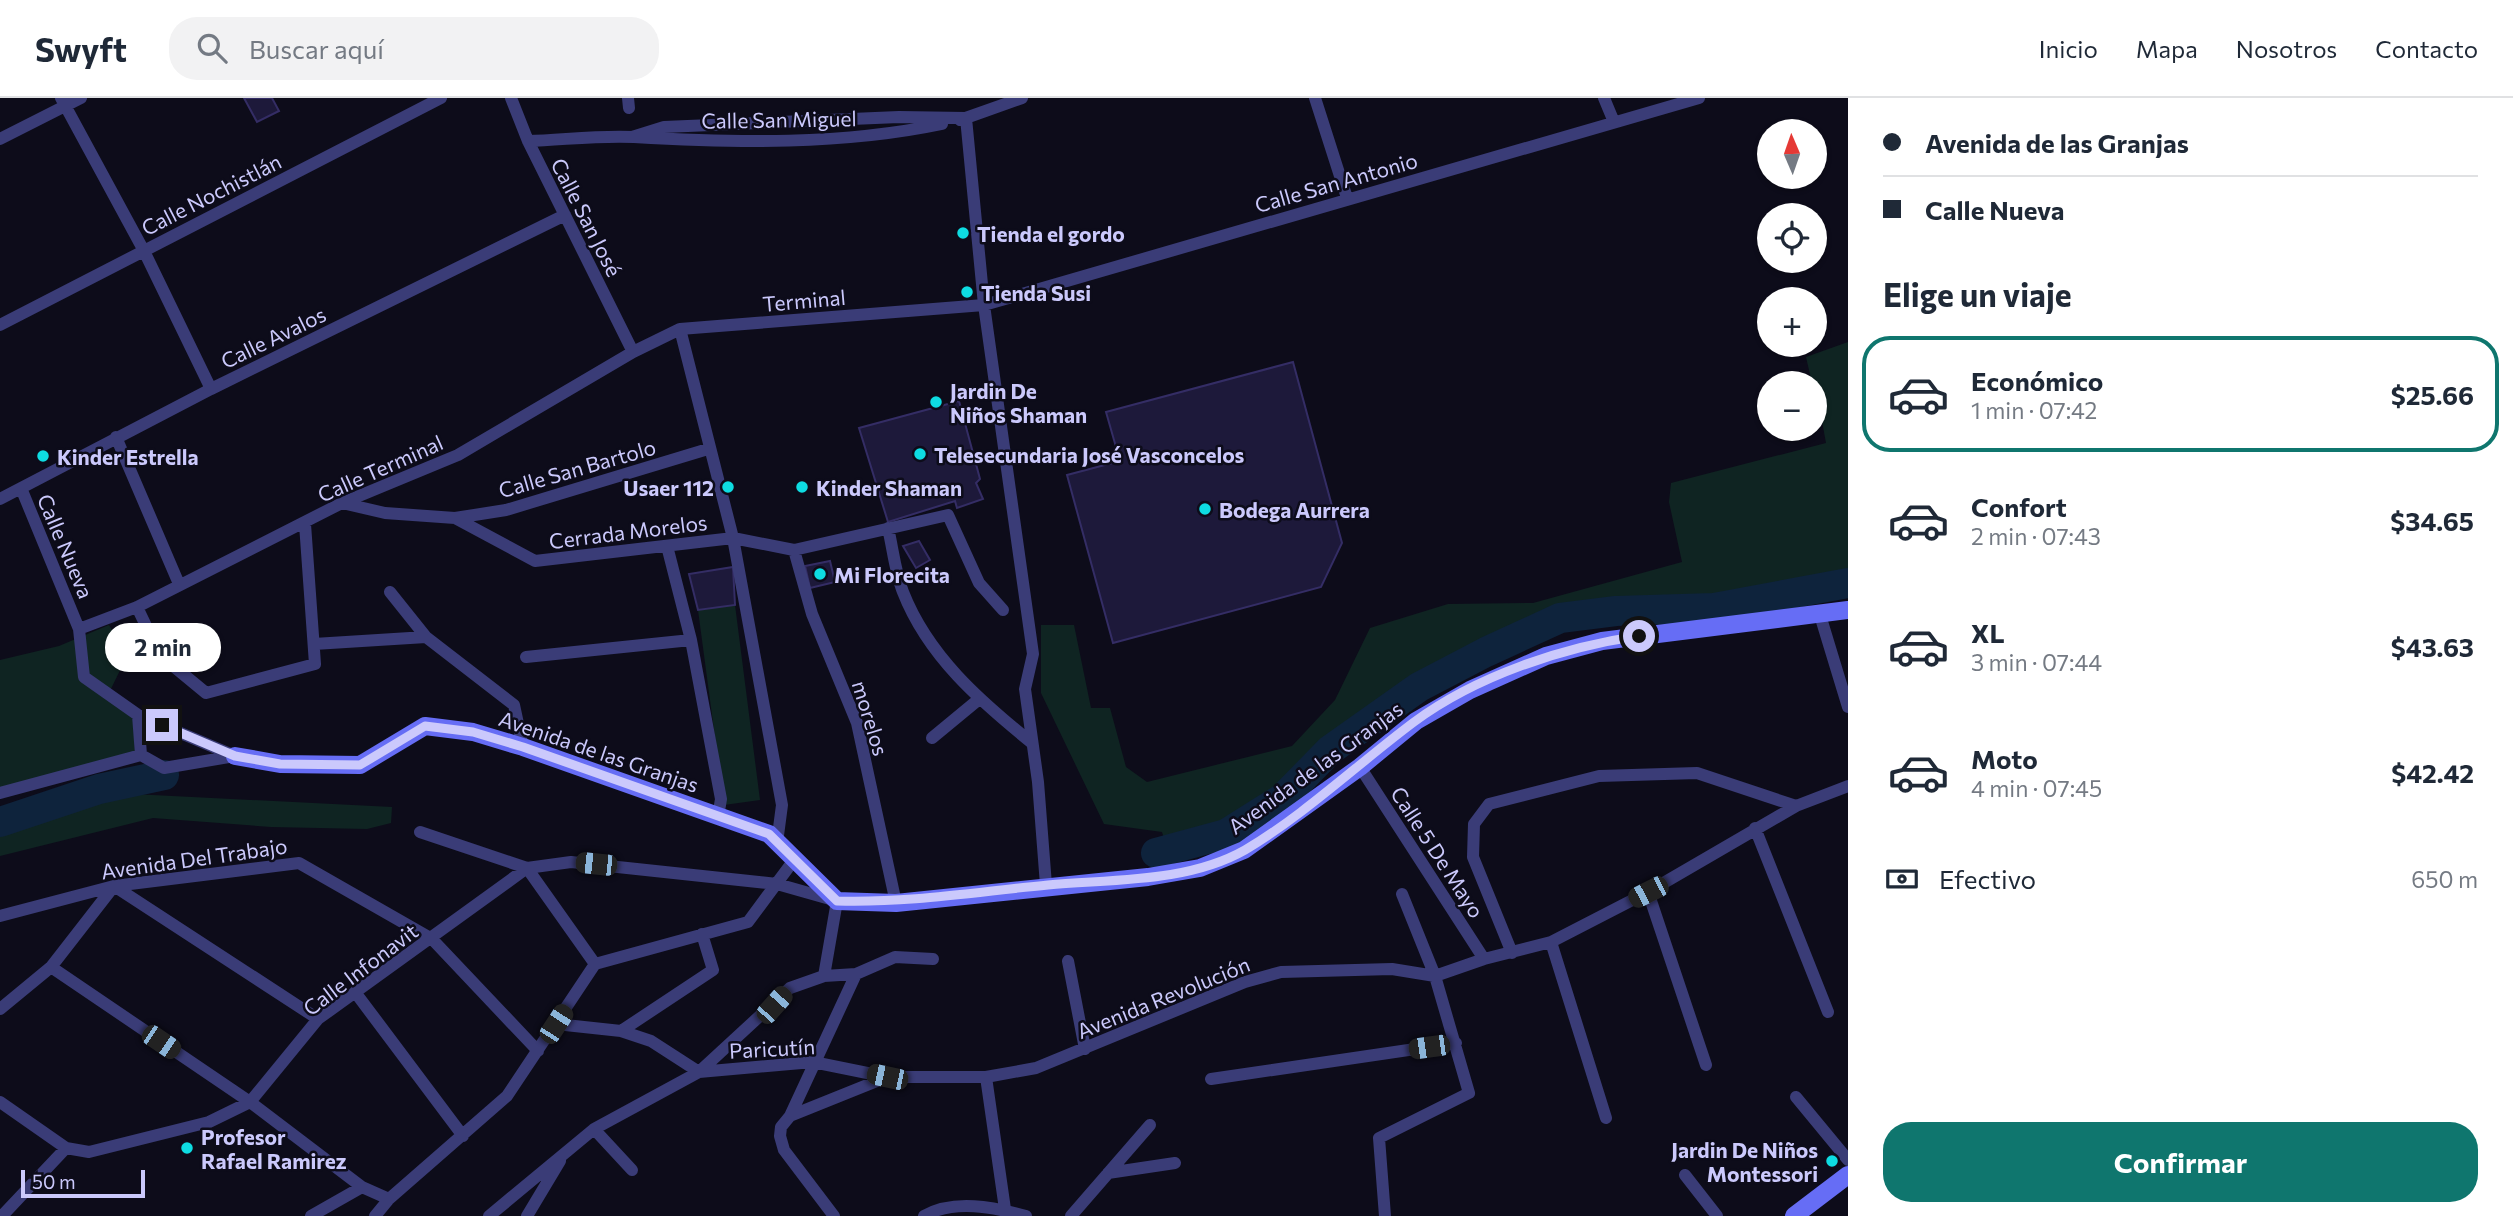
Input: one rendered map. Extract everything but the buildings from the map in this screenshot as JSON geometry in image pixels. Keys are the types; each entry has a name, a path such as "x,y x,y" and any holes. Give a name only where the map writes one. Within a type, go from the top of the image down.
{"street":[{"path":"0,139 62,102 81,98"},
{"name":"Calle Nochistlán","path":"0,325 441,98"},
{"name":"Calle San José","path":"511,98 528,142 633,352"},
{"name":"Calle San Miguel","path":"528,142 632,137 665,140 856,137 904,132 967,118 1022,98"},
{"path":"1315,98 1347,198"},
{"path":"1605,98 1614,122"},
{"name":"Calle San Antonio","path":"984,304 1699,98"},
{"path":"62,102 144,251 211,388"},
{"path":"967,118 984,304 1033,654 1025,689 1046,885"},
{"name":"Calle Avalos","path":"0,499 211,388 565,215"},
{"name":"Terminal","path":"633,352 680,329 984,304"},
{"path":"680,329 708,449 733,538 782,805 777,843"},
{"name":"Calle Terminal","path":"137,607 342,503 458,455 633,352"},
{"path":"116,436 178,584"},
{"name":"Calle San Bartolo","path":"455,518 506,510 708,449"},
{"name":"Calle Nueva","path":"21,488 79,629 83,677 138,715 235,756"},
{"path":"342,503 385,513 455,518"},
{"path":"794,550 948,515 979,583 1003,610"},
{"name":"Cerrada Morelos","path":"455,518 535,561 733,538 794,550"},
{"path":"79,629 137,607 160,655 205,693 315,664 305,524"},
{"path":"888,528 903,592 936,651 978,700 1032,743"},
{"path":"667,546 691,640 721,799 718,817"},
{"name":"morelos","path":"794,550 812,614 857,723 896,903"},
{"path":"390,592 426,637 514,705 523,747"},
{"name":"Avenida de las Granjas","path":"527,868 571,862 777,884 837,901 896,903 1046,885 1148,877 1200,868 1244,850 1360,767 1416,721 1470,690 1546,656 1602,641 1848,610"},
{"path":"1820,615 1848,707"},
{"path":"314,645 426,637"},
{"path":"526,657 691,640"},
{"path":"932,738 978,700"},
{"path":"0,793 141,755 138,715"},
{"name":"Avenida de las Granjas","path":"141,755 164,768 235,756 280,764 360,765 425,726 473,732 523,747 769,834 837,901"},
{"name":"Calle 5 De Mayo","path":"1360,767 1484,959"},
{"path":"1512,953 1474,857 1474,824 1489,804 1599,776 1696,773 1796,806"},
{"name":"Avenida Revolución","path":"790,1116 887,1077 986,1077 1036,1068 1245,982 1281,972 1392,970 1435,976 1484,959 1551,942 1648,892 1796,806 1848,786"},
{"path":"1755,828 1828,1012"},
{"path":"420,832 527,868 595,964"},
{"path":"375,1216 389,1199 507,1096 595,964 748,922 794,860"},
{"name":"Avenida Del Trabajo","path":"0,916 114,886 299,863 432,939 538,1051"},
{"name":"Calle Infonavit","path":"66,1148 89,1152 137,1142 209,1122 250,1102 318,1019 527,868"},
{"path":"0,1009 51,967 114,886 318,1019"},
{"path":"1648,892 1706,1065"},
{"path":"1385,1216 1379,1138 1469,1093 1435,976 1402,894"},
{"path":"824,976 837,901"},
{"path":"621,1031 713,970 702,934"},
{"path":"1551,942 1606,1118"},
{"path":"489,1216 594,1129 699,1072 790,988 824,976 856,974 895,957 933,959"},
{"path":"1068,961 1085,1049"},
{"path":"51,967 250,1102 362,1187 389,1199"},
{"path":"834,1216 784,1150 780,1136 781,1127 790,1116 856,974"},
{"path":"355,992 463,1136"},
{"path":"556,1024 621,1031 651,1041 699,1072"},
{"path":"1211,1079 1456,1043"},
{"name":"Paricutín","path":"699,1072 813,1062 887,1077"},
{"path":"986,1077 1005,1213"},
{"path":"1796,1097 1848,1160"},
{"path":"0,1102 66,1148 2,1216"},
{"path":"1070,1216 1150,1125"},
{"path":"594,1129 632,1170"},
{"path":"527,1216 566,1152"},
{"path":"1108,1173 1175,1163"},
{"path":"1685,1175 1717,1216"},
{"path":"1794,1216 1848,1175"},
{"path":"311,1216 362,1187"},
{"path":"924,1216 951,1205 1026,1216"}],"green space":[{"path":"1848,342 1848,575 1803,586 1713,601 1557,612 1415,683 1331,745 1280,794 1224,829 1166,844 1162,832 1104,824 1041,693 1041,625 1074,625 1091,708 1110,708 1126,767 1147,782 1292,746 1335,700 1370,628 1448,604 1533,603 1682,562 1669,502 1671,483 1826,443 1827,371 1809,371 1806,357 1827,357 1827,350"},
{"path":"735,605 760,800 724,805 698,610"},
{"path":"109,625 127,656 106,699 133,716 135,753 0,788 0,660 59,646"},
{"path":"113,793 392,807 391,823 367,829 271,827 153,818 0,856 0,812"}],"waterway":[{"path":"1156,853 1226,834 1283,798 1330,750 1419,687 1560,618 1616,611 1714,608 1848,583"},
{"path":"0,822 99,789 164,775"}],"place":[{"name":"Tienda el gordo","path":"963,233"},
{"name":"Tienda Susi","path":"967,292"},
{"name":"Jardin De Niños Shaman","path":"936,402"},
{"name":"Telesecundaria José Vasconcelos","path":"920,454"},
{"name":"Kinder Estrella","path":"43,456"},
{"name":"Usaer 112","path":"728,487"},
{"name":"Kinder Shaman","path":"802,487"},
{"name":"Bodega Aurrera","path":"1205,509"},
{"name":"Mi Florecita","path":"820,574"},
{"name":"Profesor Rafael Ramirez","path":"187,1148"},
{"name":"Jardin De Niños Montessori","path":"1832,1161"}],"route":[{"path":"162,725 235,756 280,764 360,765 425,726 473,732 523,747 769,834 837,901 896,903 1046,885 1148,877 1200,868 1244,850 1360,767 1416,721 1470,690 1546,656 1602,641 1639,636"}]}
